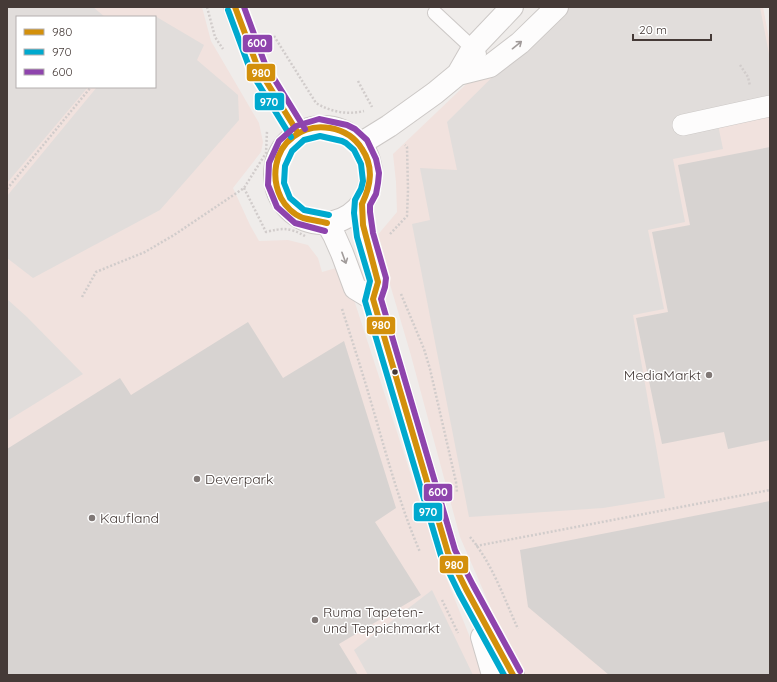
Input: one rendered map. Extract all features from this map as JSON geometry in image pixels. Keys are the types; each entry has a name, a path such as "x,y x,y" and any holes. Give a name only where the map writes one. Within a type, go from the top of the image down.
{"street":[{"path":"235,7 258,68 298,134"},
{"path":"360,144 389,126 435,93 458,74 474,48 512,7"},
{"path":"458,74 490,66 520,43 557,7"},
{"path":"683,125 770,106"},
{"path":"324,126 337,129 350,135 360,144 366,153 370,164 370,186 362,204 352,214 340,220 327,223 314,222 302,219 283,204 278,193 275,179 275,166 280,153 287,142 310,128 324,126"},
{"path":"362,204 363,225 378,282 373,299 448,552 466,589 513,675"},
{"path":"327,223 342,253 355,288 373,299"},
{"path":"466,589 494,675"}],"lane":[{"path":"435,13 474,48 490,66"}],"path":[{"path":"270,30 316,103 324,108 344,113 363,111 372,107"},
{"path":"358,81 372,107 407,147 407,216 386,238"},
{"path":"7,189 90,88"},
{"path":"82,297 96,272 145,252 174,235 244,188 266,153 266,128"},
{"path":"244,188 266,232 281,228 294,230 310,238"},
{"path":"399,290 430,369 435,400 456,482 458,498"},
{"path":"340,303 371,401 392,476 421,553"},
{"path":"421,355 425,354"},
{"path":"448,552 770,490"},
{"path":"468,534 486,561 520,633"},
{"path":"439,594 459,635"}],"shaded area":[{"path":"7,7 202,7 211,41 259,123 263,142 261,152 233,188 259,241 288,240 308,245 318,258 322,272 343,266 437,555 485,675 7,675"},
{"path":"7,7 93,7 104,16 16,16 16,88 87,88 7,183"},
{"path":"547,7 763,7 770,44 770,675 520,675 460,537 410,352 376,237 397,212 393,154"},
{"path":"563,7 760,7 770,59 770,104 716,115 723,149 673,159 685,222 648,230 664,309 633,315 665,498 603,508 469,517 412,224 430,220 420,168 457,170 447,122"},
{"path":"156,17 204,45 197,60 238,95 239,120 160,210 33,278 7,258 7,196 96,88 156,88"},
{"path":"7,299 27,317 83,374 7,421"},
{"path":"432,590 473,675 368,675 354,650"}],"building":[{"name":"MediaMarkt","path":"770,147 770,440 728,449 724,432 662,444 636,318 668,312 652,232 690,225 678,165"},
{"name":"Deverpark","path":"248,322 283,378 344,341 396,508 375,522 421,595 339,644 358,675 7,675 7,449 120,378 131,395"},
{"path":"770,501 770,675 609,675 528,607 520,550"}],"transit line":[{"name":"980","path":"235,7 258,68 298,133"},
{"name":"600","path":"244,7 265,64 305,129"},
{"name":"970","path":"228,10 251,72 291,137"},
{"name":"600","path":"325,231 295,223 277,207 268,185 269,163 279,141 296,126 319,119 347,125 355,129 367,140 376,159 379,173 378,183 376,194 370,205 370,212 373,233 386,278 381,299 455,550 520,671"},
{"name":"980","path":"327,223 296,215 285,204 278,190 275,174 278,157 287,143 301,132 311,128 330,128 340,131 356,141 366,156 370,169 369,183 362,204"},
{"name":"970","path":"329,215 304,210 290,198 284,183 285,166 292,151 304,140 320,136 346,143 354,150 361,164 363,181 361,189 355,200 354,213 357,237 370,281 365,301 441,556 459,593 504,675"},
{"name":"980","path":"362,204 363,225 378,282 373,299 448,553 513,675"}],"place":[{"name":"MediaMarkt","path":"709,375"},
{"name":"Deverpark","path":"197,479"},
{"name":"Kaufland","path":"92,518"},
{"name":"Ruma Tapeten- und Teppichmarkt","path":"315,620"}]}
